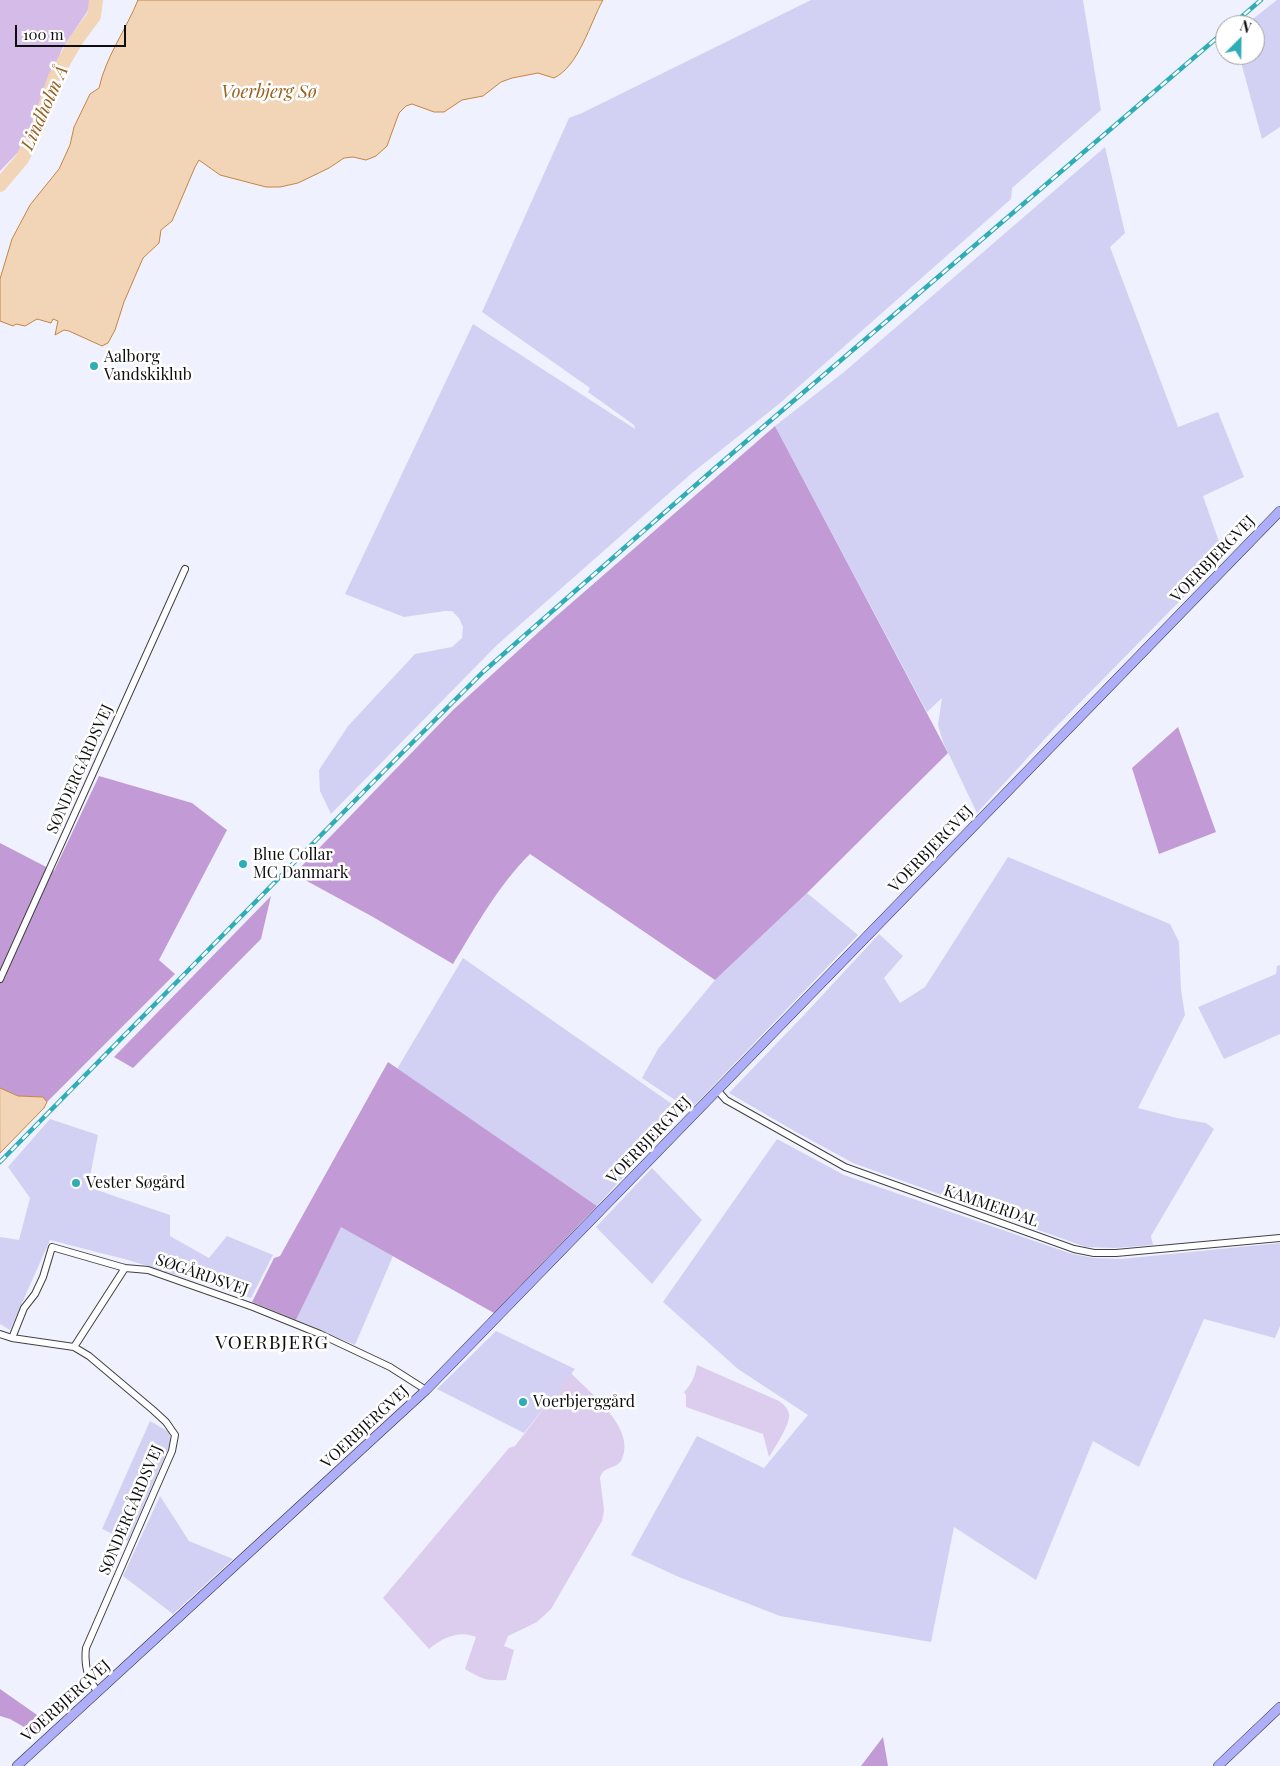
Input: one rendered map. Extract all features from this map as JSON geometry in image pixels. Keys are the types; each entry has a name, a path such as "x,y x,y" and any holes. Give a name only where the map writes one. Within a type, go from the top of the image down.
{"street":[{"name":"VOERBJERGVEJ","path":"17,1766 426,1390 1280,511"},
{"name":"SØNDERGÅRDSVEJ","path":"0,979 185,569"},
{"name":"KAMMERDAL","path":"718,1091 726,1100 845,1167 1074,1249 1094,1253 1116,1253 1280,1238"},
{"name":"SØGÅRDSVEJ","path":"12,1338 24,1308 35,1294 43,1278 52,1247 125,1268 148,1270 253,1307 320,1334 390,1368 426,1390"},
{"path":"74,1347 125,1268"},
{"name":"SØNDERGÅRDSVEJ","path":"0,1334 12,1338 74,1347 89,1356 153,1410 166,1422 174,1436 172,1451 86,1648 86,1667 89,1678 98,1692"},
{"path":"1218,1766 1280,1707"}],"shaded area":[{"path":"0,0 89,0 90,4 87,12 62,49 23,147 0,171"},
{"path":"811,0 1083,0 1101,110 1012,188 1011,199 779,404 692,473 497,645 331,814 320,791 319,770 348,726 415,654 452,647 462,638 463,627 459,618 452,611 404,617 345,594 473,324 635,429 634,425 588,392 590,388 482,312 569,118"},
{"path":"1277,0 1280,0 1280,127 1262,139 1242,65 1265,65 1265,15 1258,15"},
{"path":"1105,147 1125,233 1110,247 1178,427 1218,412 1244,477 1203,496 1224,556 1053,730 977,813 943,742 938,725 942,698 927,712 775,426 844,372"},
{"path":"775,426 948,753 807,893 715,980 530,854 518,866 498,893 453,964 294,874 453,710 553,619"},
{"path":"1178,727 1216,832 1159,854 1132,768"},
{"path":"99,776 192,803 227,830 159,960 175,974 47,1102 42,1097 18,1096 0,1088 0,843 54,871"},
{"path":"1008,857 1170,924 1179,942 1181,990 1185,1015 1138,1108 1206,1123 1214,1129 1151,1236 1153,1245 1115,1248 1086,1247 1069,1241 853,1163 729,1093 879,934 903,956 884,978 900,1003 925,987"},
{"path":"807,893 858,935 690,1110 642,1078 658,1049 715,980"},
{"path":"271,896 261,939 133,1068 114,1057"},
{"path":"463,958 682,1111 597,1206 397,1069"},
{"path":"1280,965 1280,1034 1224,1059 1198,1007 1276,974 1277,966"},
{"path":"388,1062 597,1206 494,1313 341,1227 296,1320 252,1302 274,1258 280,1256"},
{"path":"50,1119 98,1135 88,1187 170,1215 170,1236 209,1258 227,1236 273,1255 251,1298 128,1260 50,1240 10,1330 0,1324 0,1237 19,1240 30,1198 8,1167"},
{"path":"777,1139 844,1175 1069,1253 1093,1258 1121,1259 1280,1243 1280,1326 1275,1338 1204,1319 1139,1467 1093,1441 1036,1580 954,1527 931,1642 780,1616 679,1577 631,1555 697,1436 764,1468 808,1415 738,1369 663,1302"},
{"path":"652,1168 702,1220 652,1284 596,1227"},
{"path":"341,1226 393,1256 355,1345 296,1320"},
{"path":"496,1331 575,1369 524,1433 437,1389"},
{"path":"697,1365 779,1401 784,1405 789,1418 782,1436 769,1457 763,1434 686,1407 686,1395 684,1392 693,1380"},
{"path":"571,1373 599,1401 617,1423 623,1435 625,1447 622,1459 617,1465 604,1471 600,1478 604,1510 602,1521 551,1609 537,1622 508,1636 504,1646 514,1650 506,1680 484,1679 465,1669 476,1637 463,1634 451,1636 429,1649 383,1598 509,1448 515,1446"},
{"path":"150,1421 169,1432 171,1443 128,1541 102,1529"},
{"path":"160,1496 189,1541 233,1559 173,1614 123,1576"},
{"path":"0,1689 50,1724 38,1735 10,1719 0,1716"},
{"path":"883,1737 888,1766 861,1766"}],"water":[{"name":"Voerbjerg Sø","path":"138,0 603,0 577,54 563,72 554,78 538,73 512,78 501,82 483,96 462,100 444,112 434,112 412,104 406,106 399,113 387,146 376,156 366,160 353,157 344,158 329,168 298,183 280,187 266,187 220,175 199,160 172,221 161,230 159,243 143,258 124,302 115,330 108,343 102,346 64,330 55,335 58,321 53,319 51,323 37,319 25,326 16,324 13,326 0,321 0,279 12,239 30,205 59,169 70,145 74,127 90,94 99,88 106,65"},
{"path":"0,1088 18,1096 43,1097 47,1102 44,1108 0,1153"}],"waterway":[{"name":"Lindholm Å","path":"0,185 22,159 38,126 55,77 77,39 94,16 96,0"}],"railway":[{"path":"1244,15 1261,0"},
{"path":"0,1162 483,672 714,469 1215,40"}],"place":[{"name":"Aalborg Vandskiklub","path":"94,366"},
{"name":"Blue Collar MC Danmark","path":"243,864"},
{"name":"Vester Søgård","path":"76,1183"},
{"name":"Voerbjerggård","path":"523,1402"}],"district":[{"name":"VOERBJERG","path":"272,1343"}]}
